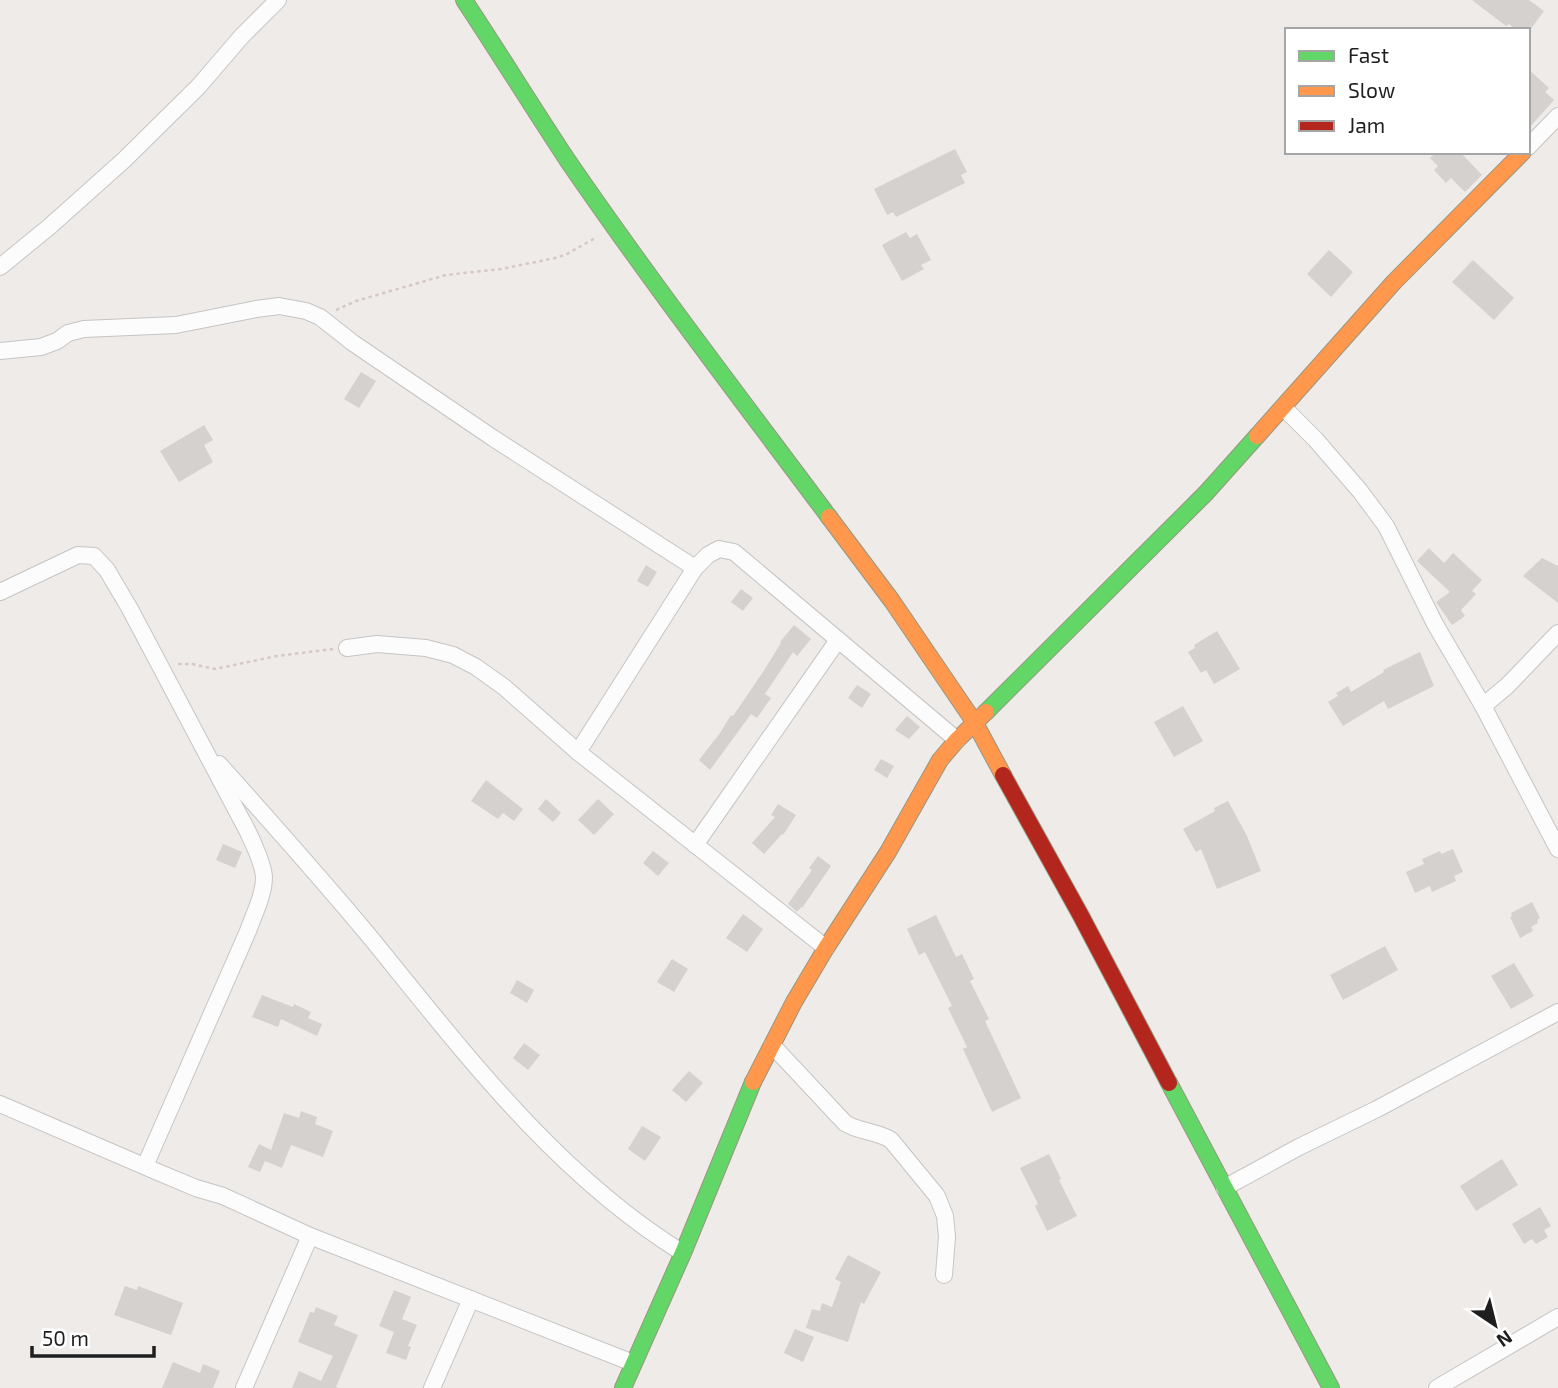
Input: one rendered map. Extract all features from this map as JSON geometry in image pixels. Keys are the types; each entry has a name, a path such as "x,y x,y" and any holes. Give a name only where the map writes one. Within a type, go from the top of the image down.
{"street":[{"path":"0,267 124,160 199,86 241,37 278,0"},
{"path":"464,0 615,227 892,601 975,723 1080,914 1331,1388"},
{"path":"1530,145 1558,116"},
{"path":"623,1388 683,1253 754,1080 794,1002 888,852 940,760 1206,493 1394,282 1521,154"},
{"path":"0,351 41,346 57,341 68,333 84,329 176,325 279,306 306,311 320,317 353,343 493,438 695,568"},
{"path":"1283,407 1316,440 1386,526 1435,624 1483,706 1558,849"},
{"path":"578,752 695,568 708,555 719,549 734,552 957,740"},
{"path":"0,592 78,555 94,556 107,570 202,743 252,839 264,876 261,897 248,931 145,1166"},
{"path":"1483,706 1507,686 1558,633"},
{"path":"695,845 838,640"},
{"path":"347,648 377,643 426,648 453,655 476,667 504,687 578,752 826,948"},
{"path":"202,743 350,913 507,1102 562,1157 625,1213 653,1235 683,1253"},
{"path":"1224,1188 1558,1012"},
{"path":"772,1045 845,1123 853,1128 881,1134 891,1140 937,1196 945,1216 947,1237 944,1275"},
{"path":"0,1104 196,1188 223,1196 310,1236 633,1363"},
{"path":"244,1388 310,1236"},
{"path":"432,1388 471,1299"},
{"path":"1437,1388 1558,1317"}],"path":[{"path":"320,317 356,301 446,275 501,269 555,258 615,227"},
{"path":"159,665 191,663 215,669 277,656 347,648"}],"building":[{"path":"1472,0 1529,0 1544,11 1530,30 1514,28 1509,24 1506,26"},
{"path":"1530,71 1549,88 1545,92 1554,100 1530,127"},
{"path":"955,149 967,172 961,175 965,183 896,217 893,212 887,215 874,189"},
{"path":"1435,154 1462,154 1482,175 1465,192 1451,178 1446,183 1434,170 1438,166 1430,158"},
{"path":"906,232 910,238 917,234 931,260 921,265 924,269 902,281 882,245"},
{"path":"1329,250 1353,272 1331,297 1307,274"},
{"path":"1473,260 1514,298 1494,320 1452,282"},
{"path":"361,372 376,381 359,408 344,399"},
{"path":"204,425 213,440 204,445 213,462 179,482 160,451"},
{"path":"1429,548 1444,563 1453,553 1482,580 1472,591 1476,594 1461,610 1465,616 1452,625 1436,602 1450,592 1417,561"},
{"path":"1542,558 1558,566 1558,603 1523,576"},
{"path":"646,565 657,572 648,587 637,581"},
{"path":"741,589 753,598 743,611 731,602"},
{"path":"794,625 811,639 797,656 793,652 765,694 771,698 757,718 751,714 710,770 699,760 731,715 733,716 780,642"},
{"path":"1217,631 1240,669 1214,684 1206,670 1201,673 1188,652 1195,648 1194,645"},
{"path":"1420,652 1434,686 1388,709 1384,701 1343,726 1328,702 1338,696 1336,693 1348,686 1351,692 1384,672 1383,670"},
{"path":"857,685 871,694 862,708 848,698"},
{"path":"1183,706 1203,741 1174,757 1154,722"},
{"path":"907,716 920,727 909,739 895,730"},
{"path":"881,759 894,766 887,778 874,770"},
{"path":"486,780 523,809 514,821 503,813 498,819 471,801"},
{"path":"546,799 561,813 553,822 538,809"},
{"path":"598,799 614,814 594,835 578,820"},
{"path":"1228,801 1247,836 1261,871 1217,889 1201,849 1196,852 1183,829"},
{"path":"778,804 796,815 783,835 764,854 752,843 775,817 771,815"},
{"path":"223,844 242,852 235,868 216,860"},
{"path":"1453,849 1463,872 1454,876 1456,881 1432,892 1430,886 1415,893 1406,872 1424,864 1422,859"},
{"path":"653,851 669,863 658,876 643,863"},
{"path":"818,856 831,866 797,912 788,904 812,870 809,868"},
{"path":"1532,902 1540,918 1538,923 1531,927 1533,931 1520,938 1510,917 1511,913"},
{"path":"743,914 763,929 747,952 726,938"},
{"path":"936,915 956,957 962,954 974,979 970,981 989,1019 985,1021 1021,1098 992,1112 963,1049 967,1047 948,1008 952,1006 925,952 919,955 907,929"},
{"path":"1385,946 1398,970 1343,1000 1330,975"},
{"path":"672,959 688,969 674,992 657,982"},
{"path":"1514,963 1534,996 1511,1009 1491,976"},
{"path":"517,980 534,990 527,1003 510,993"},
{"path":"262,995 311,1012 308,1018 322,1024 317,1036 281,1019 278,1027 252,1017"},
{"path":"524,1043 540,1055 528,1070 513,1058"},
{"path":"689,1071 703,1083 686,1102 672,1090"},
{"path":"301,1111 317,1117 315,1124 333,1131 323,1157 291,1145 282,1168 265,1161 260,1172 248,1167 259,1144 271,1150 284,1113 299,1118"},
{"path":"642,1126 661,1137 645,1161 628,1149"},
{"path":"1049,1154 1077,1216 1047,1231 1035,1206 1038,1204 1020,1168"},
{"path":"1502,1159 1518,1185 1476,1211 1460,1186"},
{"path":"1540,1207 1551,1226 1544,1230 1548,1237 1536,1244 1532,1239 1524,1244 1512,1224"},
{"path":"848,1255 881,1272 864,1304 861,1302 848,1342 806,1328 812,1309 820,1311 822,1303 832,1307 841,1282 835,1279"},
{"path":"125,1286 137,1290 138,1286 183,1303 171,1335 114,1315"},
{"path":"394,1290 411,1297 402,1319 417,1325 408,1346 411,1347 406,1360 386,1353 394,1332 379,1326"},
{"path":"316,1307 338,1316 334,1325 358,1335 336,1387 339,1388 292,1388 299,1371 321,1381 333,1356 298,1342 310,1312 314,1313"},
{"path":"795,1329 814,1337 803,1362 784,1353"},
{"path":"173,1362 200,1373 203,1364 220,1371 213,1388 162,1388"}],"traffic: fast":[{"path":"464,0 599,206 829,517"},
{"path":"986,712 1206,493 1257,436"},
{"path":"623,1388 683,1253 753,1082"},
{"path":"1169,1083 1331,1388"}],"traffic: slow":[{"path":"1257,436 1394,282 1521,154"},
{"path":"829,517 892,601 975,723 1003,775"},
{"path":"753,1082 794,1002 888,852 940,760 986,712"}],"traffic: jam":[{"path":"1003,775 1169,1083"}]}
